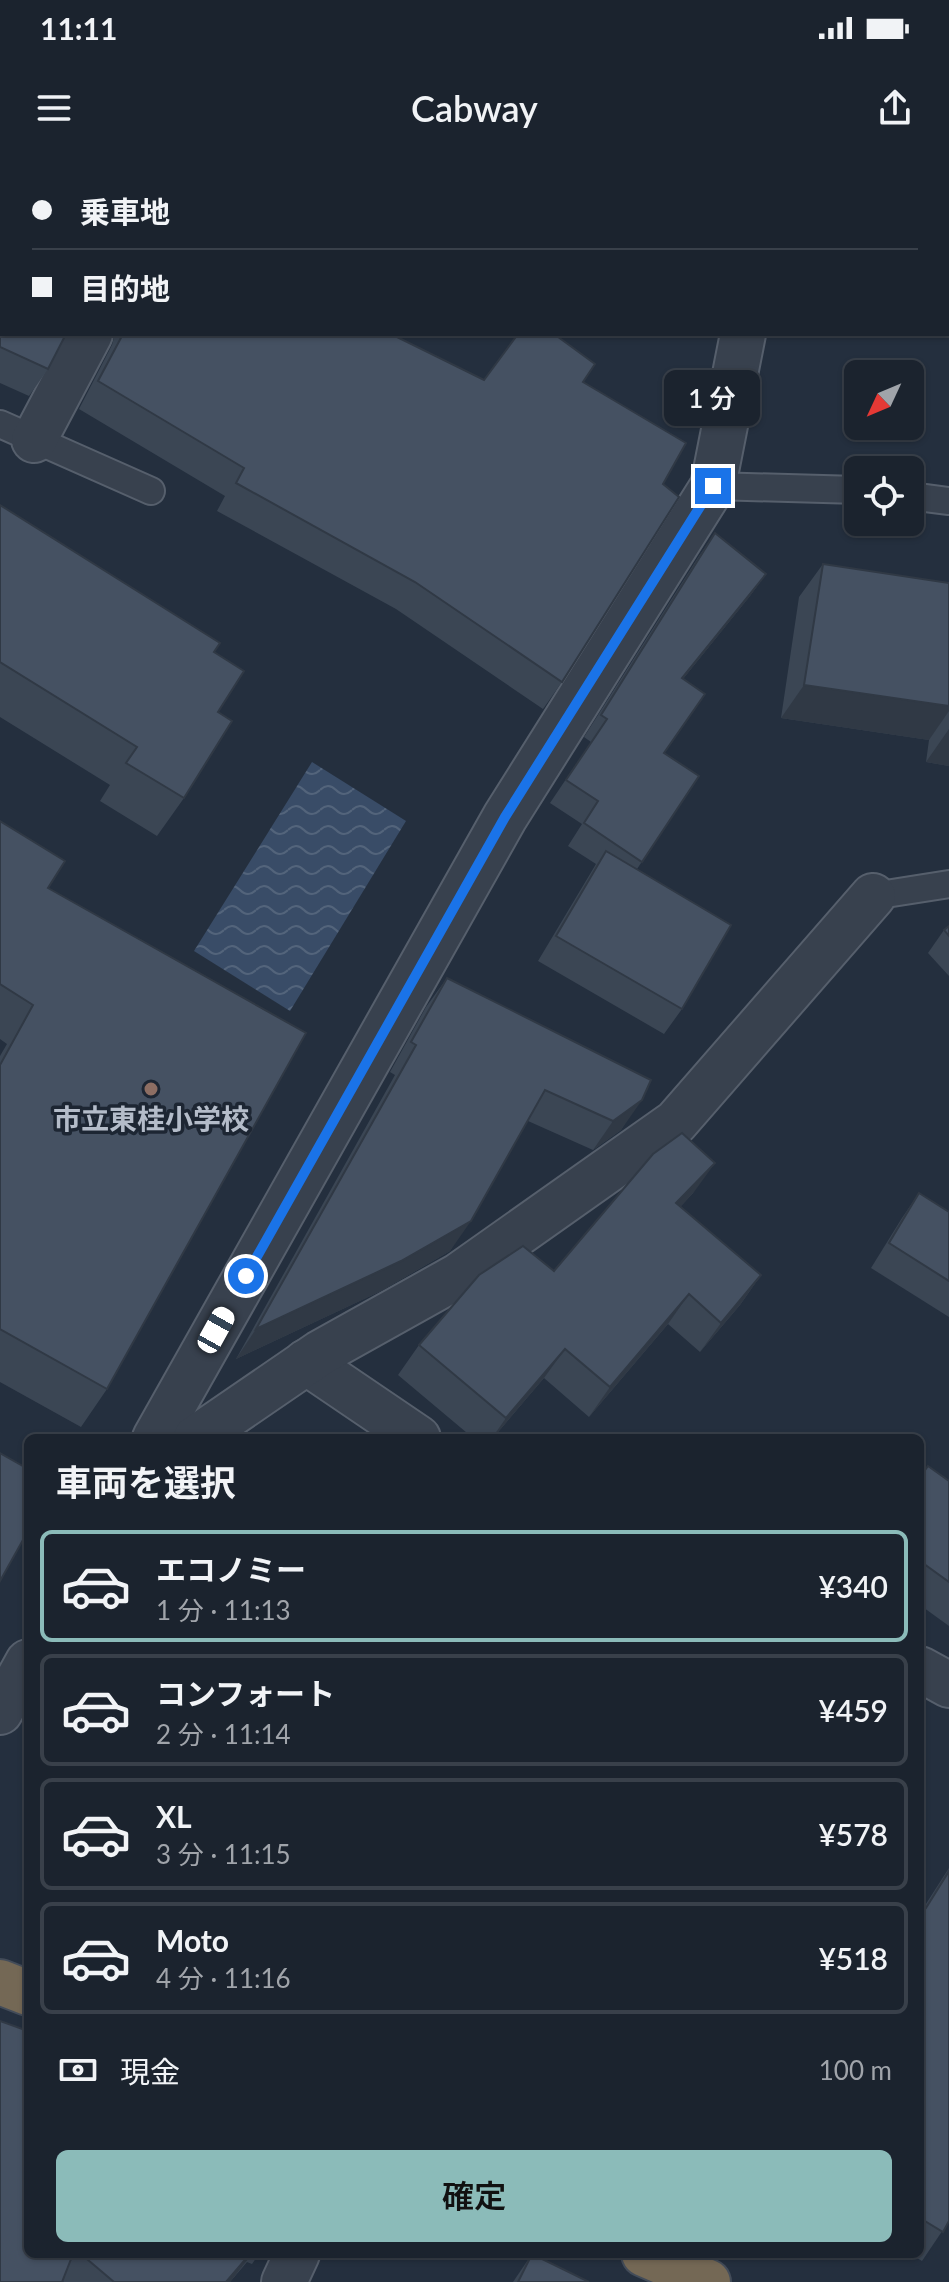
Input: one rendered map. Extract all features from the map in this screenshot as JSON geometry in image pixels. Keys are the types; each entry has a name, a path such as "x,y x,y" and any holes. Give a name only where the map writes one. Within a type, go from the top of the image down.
{"highway":[{"path":"0,1982 24,1991"},
{"path":"653,2258 708,2282"}],"street":[{"path":"17,432 89,336"},
{"path":"157,1434 505,817 713,486 743,336"},
{"path":"202,1434 306,1362 458,1276 676,1122 873,896"},
{"path":"306,1362 412,1434"},
{"path":"0,1712 24,1669"},
{"path":"924,1671 949,1685"},
{"path":"284,2282 295,2258"}],"lane":[{"path":"17,432 151,491"},
{"path":"713,486 844,490"},
{"path":"924,498 949,501"},
{"path":"873,896 949,884"}],"water":[{"path":"312,762 406,821 290,1011 194,951"}],"building":[{"path":"0,336 65,336 48,369 0,347"},
{"path":"122,336 395,336 484,380 517,336 557,336 595,364 583,382 686,443 663,484 679,497 562,682 415,582 236,483 244,468 98,381"},
{"path":"0,505 220,643 214,652 244,671 218,712 232,721 184,798 126,763 137,747 0,662"},
{"path":"715,533 766,574 682,678 705,694 664,753 699,776 642,862 584,823 598,801 566,780 607,719 601,715"},
{"path":"823,564 949,583 949,706 804,685"},
{"path":"0,821 65,861 48,888 306,1033 107,1389 0,1329 0,1065 33,1005 0,984"},
{"path":"606,851 731,925 682,1009 556,936"},
{"path":"447,978 651,1080 642,1100 613,1121 545,1090 471,1221 401,1261 256,1329 416,1045 411,1042"},
{"path":"682,1133 715,1163 676,1203 761,1275 721,1323 689,1294 610,1387 565,1349 506,1418 419,1345 479,1275 523,1246 554,1271 653,1154"},
{"path":"919,1193 949,1212 949,1281 889,1243"},
{"path":"0,1453 24,1467 24,1538 0,1581"},
{"path":"928,1466 949,1481 949,1582 924,1564 924,1472"},
{"path":"949,1871 949,2221 943,2232 924,2220 926,1908"},
{"path":"0,2021 24,2030 24,2258 71,2258 62,2282 0,2282"},
{"path":"86,2258 247,2258 226,2282 114,2282"},
{"path":"530,2258 540,2258 589,2282 518,2282"}],"place":[{"name":"市立東桂小学校","path":"151,1089"}],"route":[{"path":"246,1276 505,817 713,486"}]}
